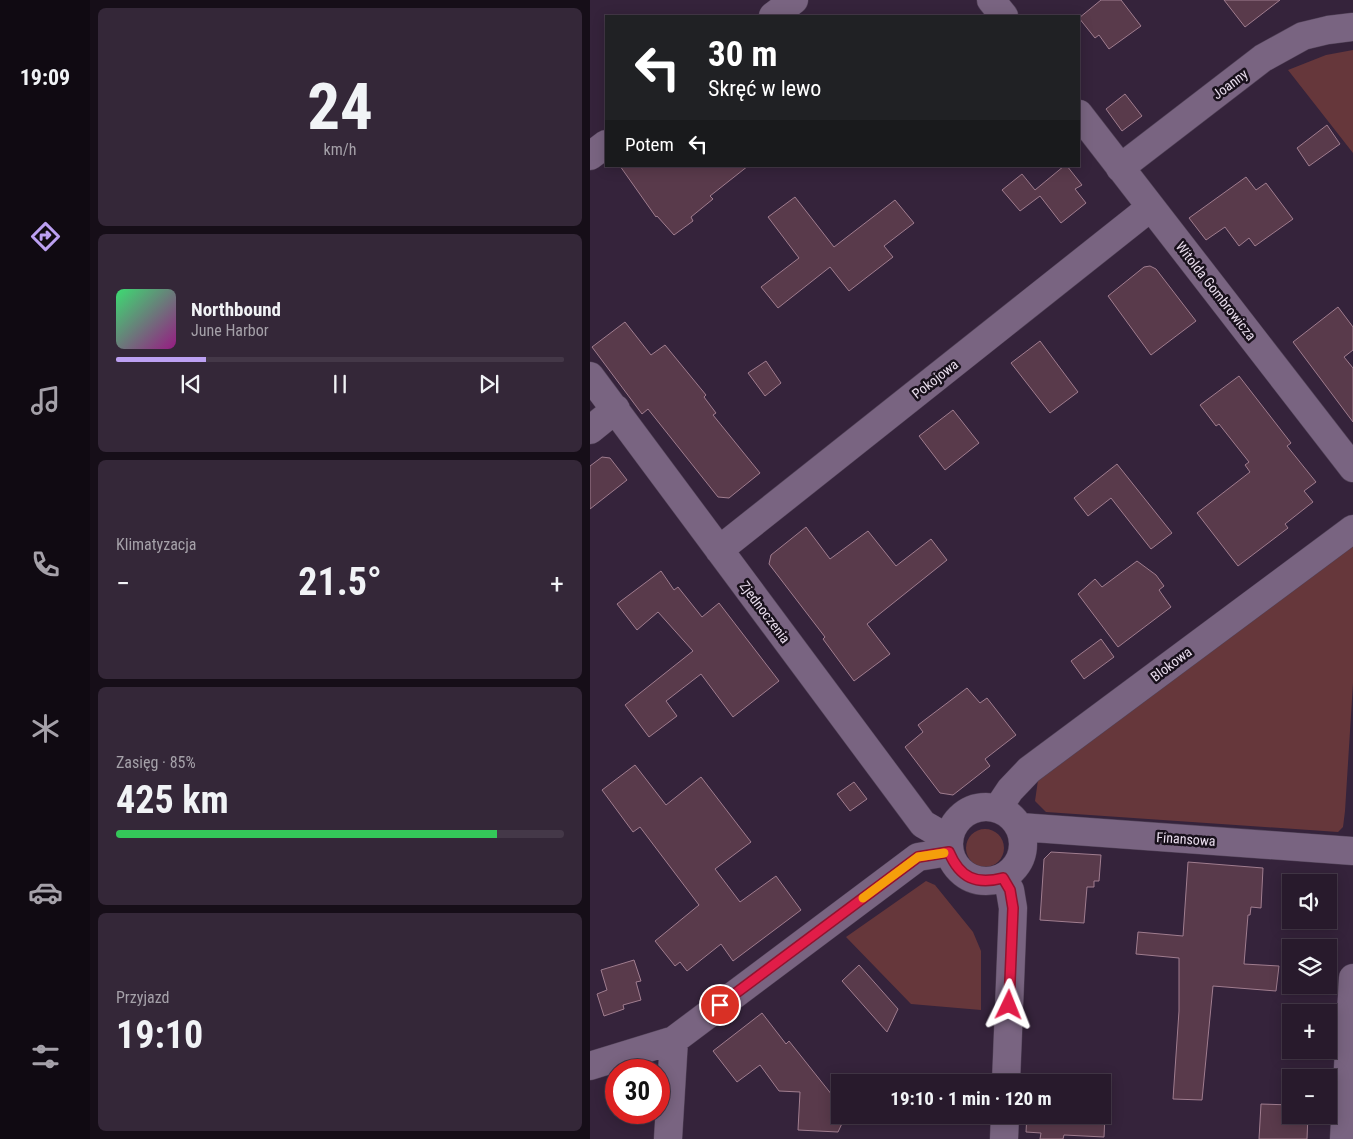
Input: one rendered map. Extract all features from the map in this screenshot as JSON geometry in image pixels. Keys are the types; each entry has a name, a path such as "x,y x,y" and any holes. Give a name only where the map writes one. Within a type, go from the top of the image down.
{"street":[{"path":"774,15 794,0"},
{"path":"991,0 1003,15"},
{"name":"Joanny","path":"1120,168 1263,58 1303,36 1353,27"},
{"name":"Witolda Gombrowicza","path":"1080,115 1353,468"},
{"path":"590,156 605,145"},
{"name":"Pokojowa","path":"719,550 1150,207"},
{"name":"Zjednoczenia","path":"590,376 923,824 949,845"},
{"path":"590,430 616,409"},
{"name":"Blokowa","path":"998,808 1010,790 1029,770 1353,529"},
{"path":"988,806 998,808 1012,817 1020,827 1024,848 1020,860 1013,870 1003,878 990,881 976,880 964,874 955,865 949,845 952,828 966,812 988,806"},
{"name":"Finansowa","path":"1020,827 1353,850"},
{"path":"590,1066 674,1040 918,857 949,845"},
{"path":"1003,878 1010,890 1013,908 1006,1074"},
{"path":"1344,1139 1353,978"},
{"path":"668,1139 674,1040"},
{"path":"1004,1139 1005,1124"}],"shaded area":[{"path":"1353,50 1353,153 1288,70 1326,55"},
{"path":"1353,541 1353,683 1345,811 1343,827 1338,832 1046,812 1035,801 1038,780"},
{"path":"985,829 998,835 1004,848 998,861 985,867 972,861 966,848 972,835"},
{"path":"926,881 935,885 973,932 981,951 981,1010 911,1004 846,937"}],"building":[{"path":"1101,0 1121,0 1141,26 1109,49 1099,35 1095,38 1080,17"},
{"path":"1224,0 1280,0 1245,27"},
{"path":"1125,94 1142,116 1122,131 1106,109"},
{"path":"1327,125 1340,144 1309,166 1297,148"},
{"path":"621,167 747,167 710,196 713,199 691,217 693,221 674,235 656,217"},
{"path":"1063,167 1068,167 1082,185 1075,189 1086,203 1061,223 1040,196 1020,211 1002,190 1022,174 1035,190"},
{"path":"1246,177 1256,190 1266,183 1293,219 1255,246 1249,238 1239,246 1225,227 1206,240 1189,218"},
{"path":"795,197 834,247 895,200 914,223 884,246 893,257 849,291 830,267 778,308 761,287 799,258 768,217"},
{"path":"1150,266 1156,269 1196,321 1151,355 1108,296 1144,267"},
{"path":"1338,307 1353,327 1353,350 1344,357 1353,368 1353,422 1293,342"},
{"path":"625,322 651,355 665,345 706,395 704,397 716,413 713,415 760,473 729,498 718,497 648,409 642,414 592,347"},
{"path":"1040,341 1078,392 1050,413 1011,363"},
{"path":"766,361 781,383 765,396 748,373"},
{"path":"1239,376 1291,443 1287,446 1316,482 1304,491 1313,502 1285,524 1288,528 1238,566 1197,513 1250,472 1245,465 1249,462 1219,424 1216,426 1200,405"},
{"path":"953,410 979,443 945,470 919,436"},
{"path":"602,457 610,458 627,480 590,509 590,466"},
{"path":"1117,464 1172,533 1151,549 1111,498 1088,516 1074,498"},
{"path":"806,527 830,559 868,531 896,566 931,539 947,560 867,624 890,654 854,681 823,639 825,637 769,564 771,555"},
{"path":"1137,561 1156,575 1164,586 1159,590 1171,607 1118,647 1078,594 1095,579 1102,587"},
{"path":"661,571 674,590 678,587 702,617 719,603 779,681 733,717 701,674 666,701 677,716 649,737 625,705 693,651 658,612 637,630 617,604"},
{"path":"1101,639 1114,657 1084,679 1071,661"},
{"path":"967,688 980,703 987,698 1016,735 985,759 990,766 953,795 940,793 905,747 923,732 918,725"},
{"path":"635,765 666,805 701,777 751,842 715,869 740,902 776,876 801,910 733,961 721,944 687,971 680,962 675,966 655,941 699,905 640,827 633,832 602,790"},
{"path":"854,782 867,799 850,811 837,794"},
{"path":"1051,852 1101,855 1099,881 1094,881 1094,887 1087,887 1084,923 1040,920 1044,859"},
{"path":"1188,862 1263,868 1261,908 1251,907 1250,915 1248,915 1244,964 1279,966 1276,991 1213,986 1202,1100 1173,1099 1179,1011 1179,958 1136,954 1138,932 1183,936"},
{"path":"634,960 641,981 636,982 641,1000 623,1005 624,1009 604,1016 597,994 607,990 601,970"},
{"path":"859,965 898,1009 887,1032 842,981"},
{"path":"762,1013 786,1044 789,1041 831,1094 831,1124 842,1124 838,1132 798,1130 800,1092 779,1091 760,1065 737,1082 713,1051"},
{"path":"1261,1104 1282,1105 1282,1124 1308,1124 1307,1139 1259,1139"},
{"path":"1026,1124 1105,1124 1104,1137 1064,1135 1063,1139 1040,1139 1041,1133 1026,1132"}],"slow traffic":[{"path":"863,898 918,857 944,853"}],"route":[{"path":"720,1005 918,857 949,852 955,865 964,874 976,880 990,881 1003,878 1010,890 1013,908 1009,1005"}]}
